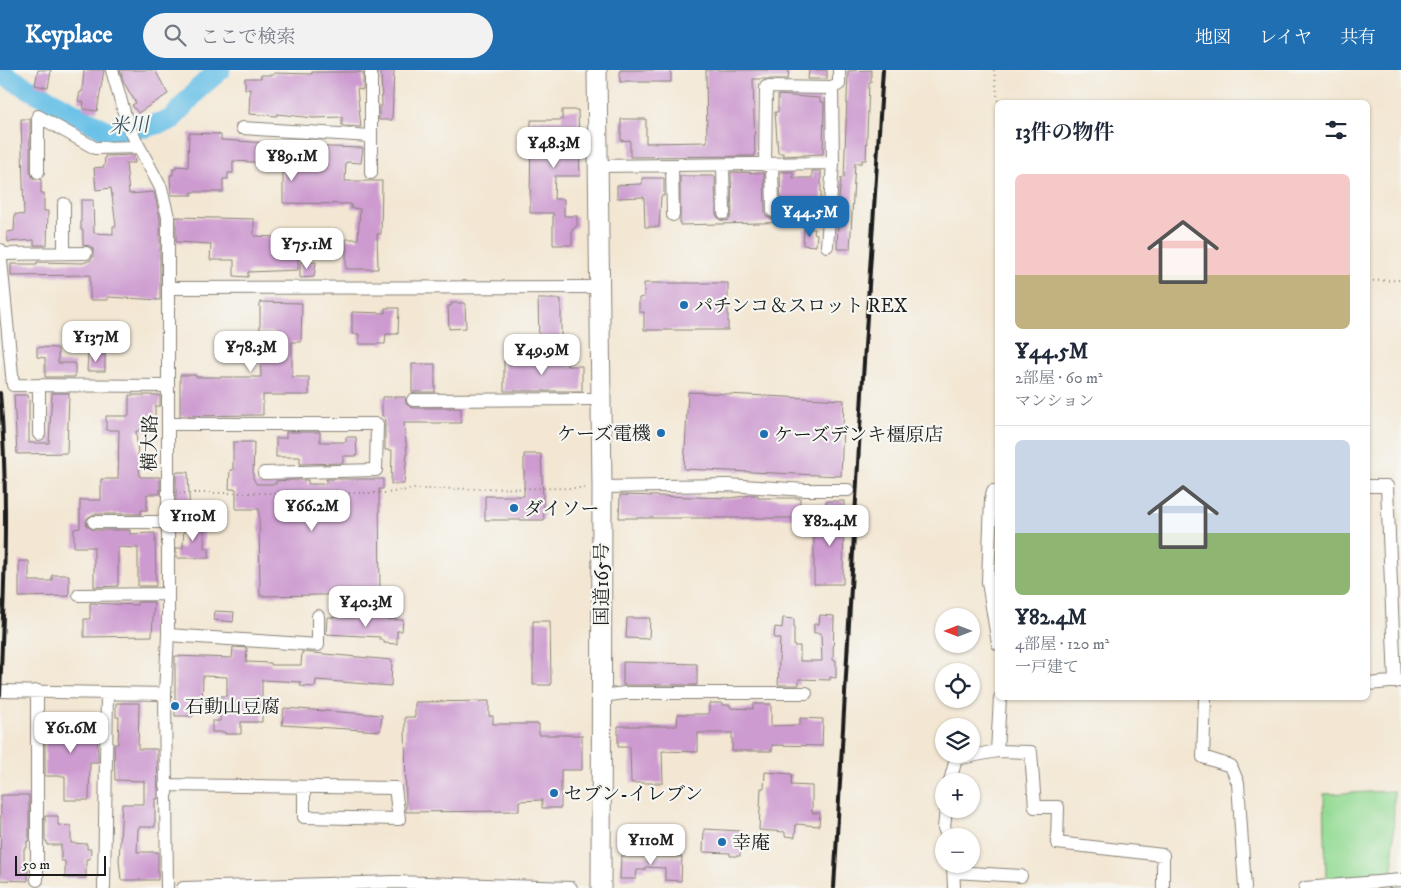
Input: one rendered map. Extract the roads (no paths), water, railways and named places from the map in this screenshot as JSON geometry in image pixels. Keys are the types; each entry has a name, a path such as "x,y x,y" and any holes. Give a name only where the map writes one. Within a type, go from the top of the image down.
{"highway":[{"name":"国道165号","path":"597,70 600,166 599,287 602,487 601,888"}],"street":[{"name":"横大路","path":"112,70 128,126 160,188 168,217 168,635 165,694 167,888"},
{"path":"371,70 371,173"},
{"path":"773,211 766,87 832,88 839,84 840,70"},
{"path":"827,246 833,163 832,88"},
{"path":"38,172 38,116 95,148 138,145"},
{"path":"242,128 371,136"},
{"path":"600,166 723,166 833,163"},
{"path":"672,166 674,215"},
{"path":"723,166 724,213"},
{"path":"64,204 64,253"},
{"path":"0,250 13,385 168,386"},
{"path":"0,254 86,253"},
{"path":"169,288 599,287"},
{"path":"39,385 39,434"},
{"path":"413,400 601,399"},
{"path":"168,424 377,424 376,470 264,472"},
{"path":"602,487 728,485 806,490 848,490"},
{"path":"1370,486 1387,486 1398,682 1370,684"},
{"path":"995,492 993,492 991,499 988,582 995,625"},
{"path":"94,522 167,522"},
{"path":"79,596 168,594"},
{"path":"168,635 318,645 318,616"},
{"path":"0,691 165,694"},
{"path":"36,880 37,691"},
{"path":"104,888 107,693"},
{"path":"602,696 625,693 806,693"},
{"path":"997,751 1000,700"},
{"path":"1205,700 1203,757 1231,766 1238,783 1246,888"},
{"path":"952,773 956,759 997,751 1031,752 1035,807 1058,807 1057,843 1163,855 1163,888"},
{"path":"165,785 395,788 399,819 304,817 304,787"},
{"path":"980,871 1021,876"},
{"path":"954,873 954,888"},
{"path":"1305,888 1401,880"},
{"path":"183,888 395,885 571,888"}],"waterway":[{"name":"米川","path":"0,73 107,131 145,127 171,120 199,88 220,70"}],"railway":[{"path":"834,888 862,393 883,70"},
{"path":"0,393 5,506 0,695"}],"place":[{"name":"パチンコ＆スロット REX","path":"684,305"},
{"name":"ケーズ電機","path":"661,433"},
{"name":"ケーズデンキ橿原店","path":"764,434"},
{"name":"ダイソー","path":"514,508"},
{"name":"石動山豆腐","path":"175,706"},
{"name":"セブン-イレブン","path":"554,793"},
{"name":"幸庵","path":"722,842"}]}
